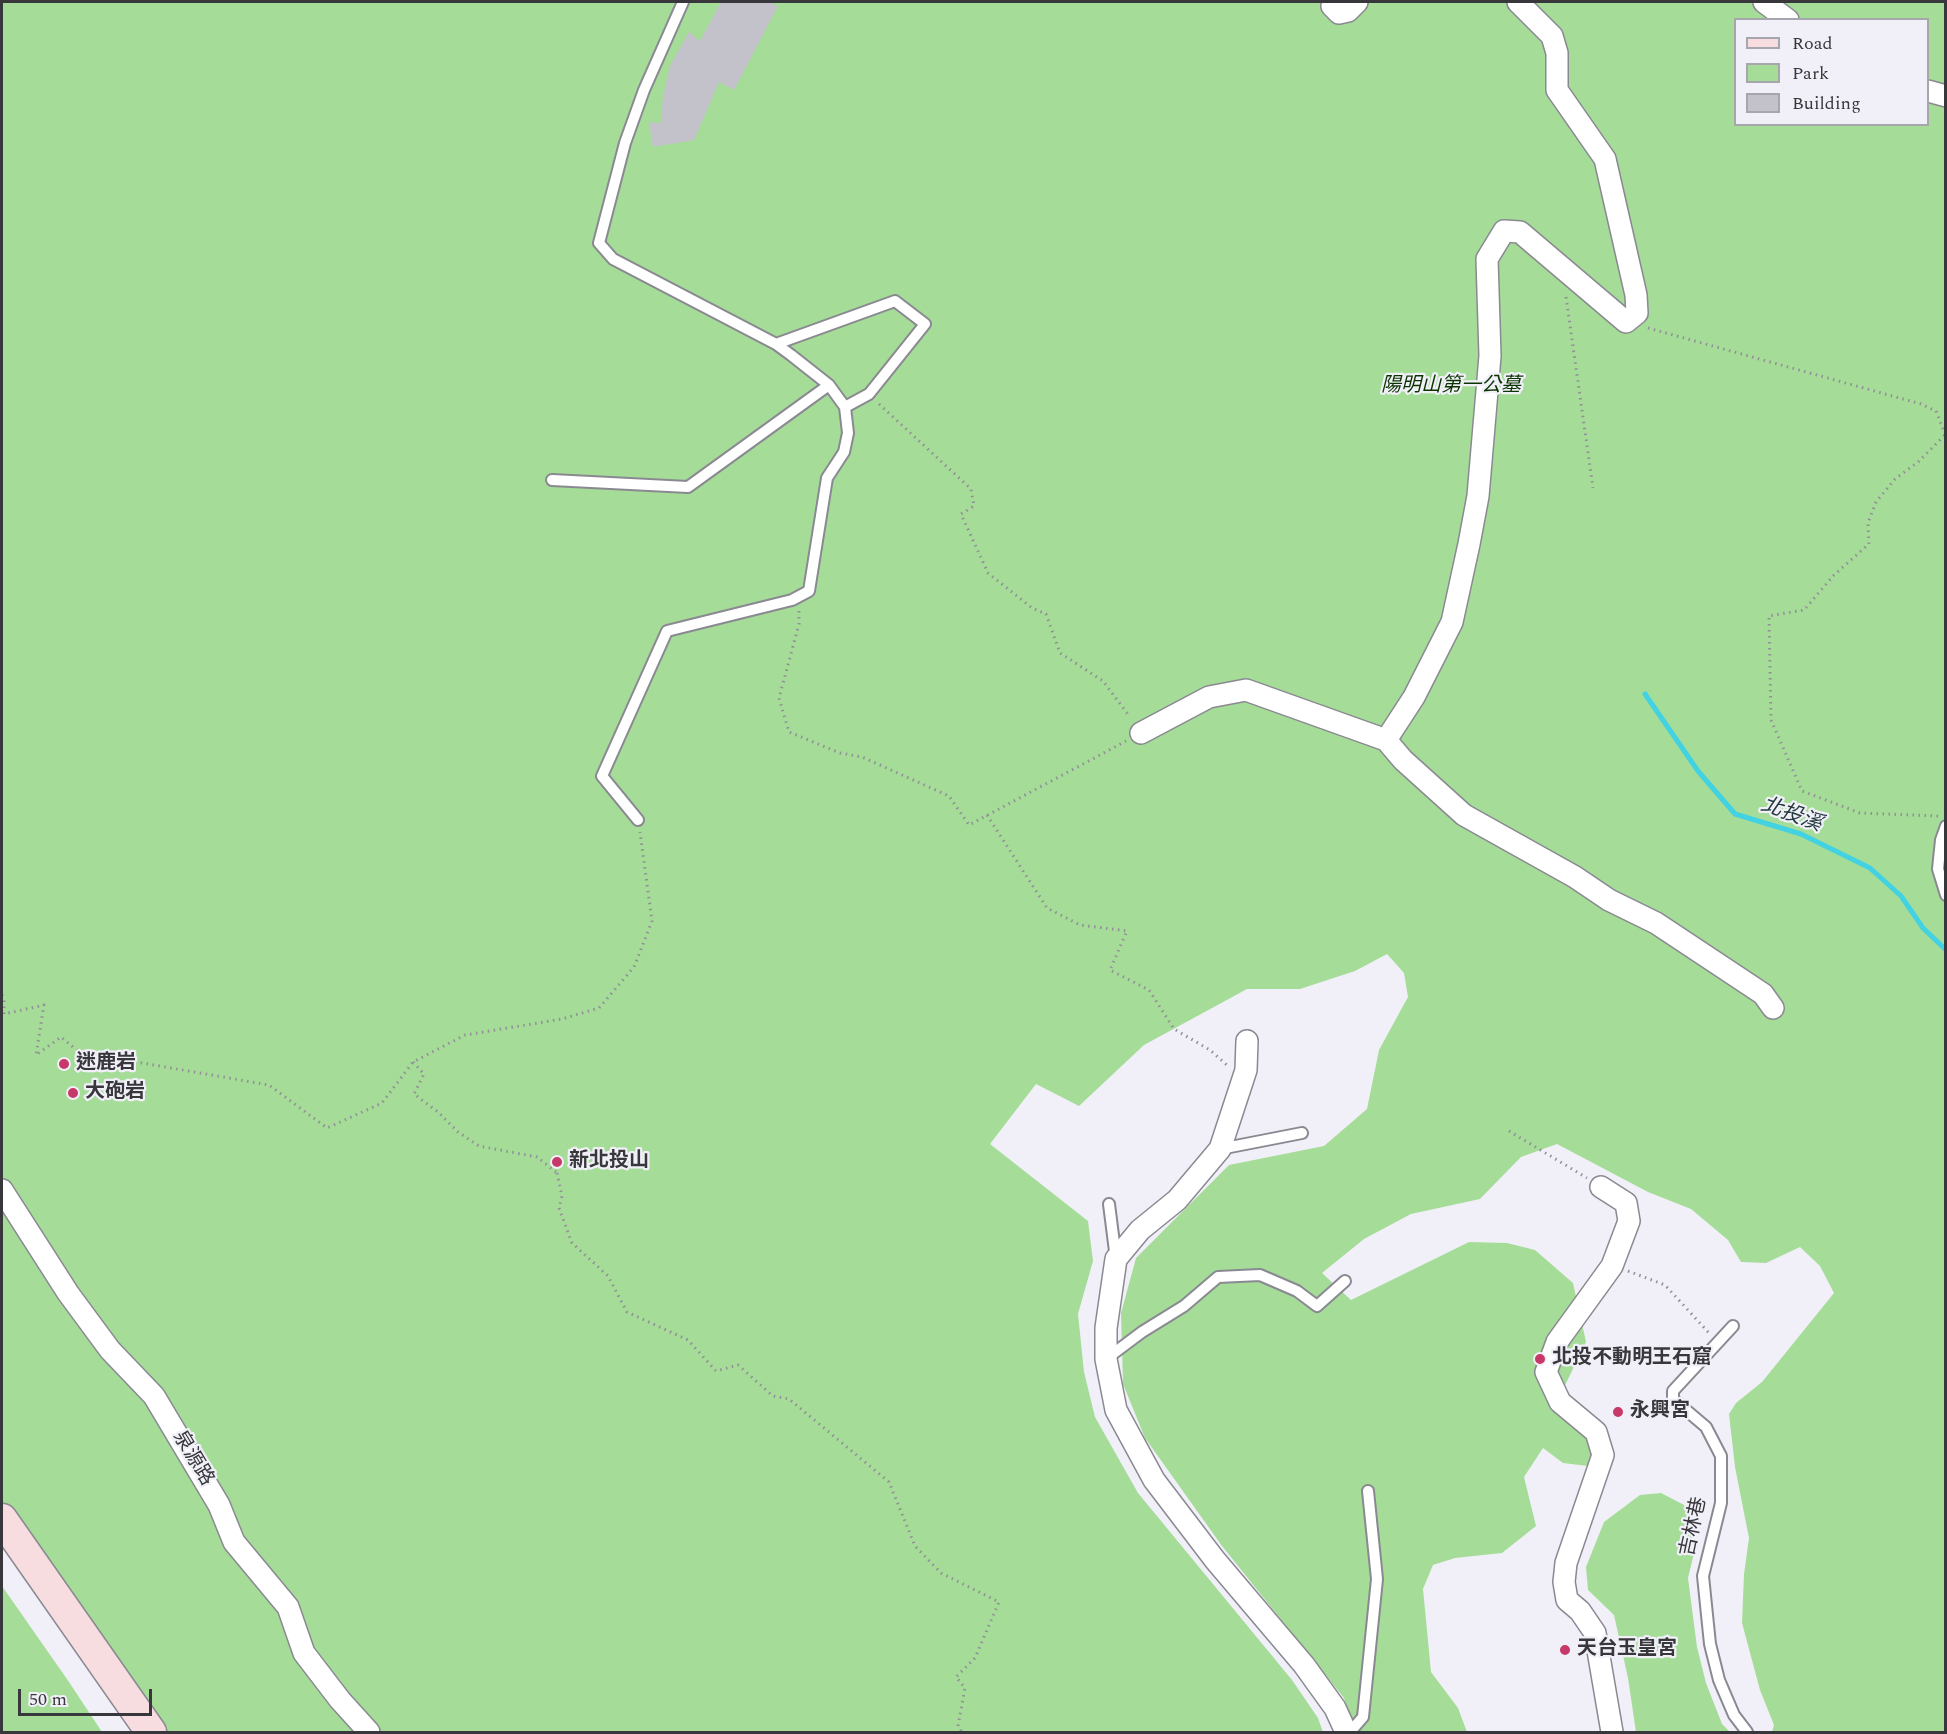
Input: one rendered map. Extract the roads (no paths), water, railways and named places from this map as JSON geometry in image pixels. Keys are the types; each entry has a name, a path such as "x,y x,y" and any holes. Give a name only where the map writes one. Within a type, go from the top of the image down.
{"street":[{"path":"1333,2 1332,6 1339,13 1348,11 1357,2"},
{"path":"1386,740 1414,697 1452,622 1469,544 1478,496 1490,356 1487,259 1504,231 1520,232 1626,322 1637,313 1636,295 1605,159 1557,90 1557,54 1552,36 1518,2"},
{"path":"1764,2 1785,18"},
{"path":"1929,91 1946,96"},
{"path":"1142,733 1209,697 1246,690 1386,740 1403,759 1464,815 1575,877 1609,900 1656,923 1763,994 1773,1008"},
{"path":"1247,1041 1246,1070 1220,1149 1177,1200 1140,1230 1116,1259 1106,1328 1106,1359 1116,1410 1154,1480 1215,1560 1304,1665 1335,1708 1348,1732"},
{"path":"1601,1187 1626,1203 1629,1221 1612,1266 1557,1342 1546,1372 1560,1402 1596,1432 1603,1455 1566,1563 1564,1582 1567,1600 1580,1611 1594,1633 1612,1732"},
{"name":"泉源路","path":"2,1190 68,1293 110,1350 154,1396 219,1505 234,1542 288,1607 304,1653 340,1700 369,1732"},
{"path":"2,1519 151,1732"}],"lane":[{"path":"638,820 602,776 667,631 800,596 809,591 827,478 844,452 848,433 845,407 829,385 776,344 613,259 599,243 625,143 667,34 683,2"},
{"path":"776,344 895,301 925,324 869,394 845,407"},
{"path":"552,480 688,487 829,385"},
{"path":"1946,826 1938,868 1946,895"},
{"path":"1220,1149 1302,1133"},
{"path":"1109,1204 1116,1259"},
{"path":"1106,1359 1142,1332 1184,1306 1218,1277 1260,1275 1297,1291 1317,1306 1345,1281"},
{"name":"吉林巷","path":"1733,1326 1672,1391 1673,1399 1706,1427 1721,1456 1721,1503 1703,1576 1710,1644 1719,1680 1734,1715 1747,1732"},
{"path":"1348,1732 1363,1716 1377,1579 1368,1491"}],"waterway":[{"name":"北投溪","path":"1645,694 1698,771 1735,814 1801,834 1870,868 1901,896 1923,928 1946,950"}],"place":[{"name":"迷鹿岩","path":"64,1064"},
{"name":"大砲岩","path":"73,1093"},
{"name":"新北投山","path":"557,1162"},
{"name":"北投不動明王石窟","path":"1540,1359"},
{"name":"永興宮","path":"1618,1412"},
{"name":"天台玉皇宮","path":"1565,1650"}],"park label":[{"name":"陽明山第一公墓","path":"1451,387"}]}
